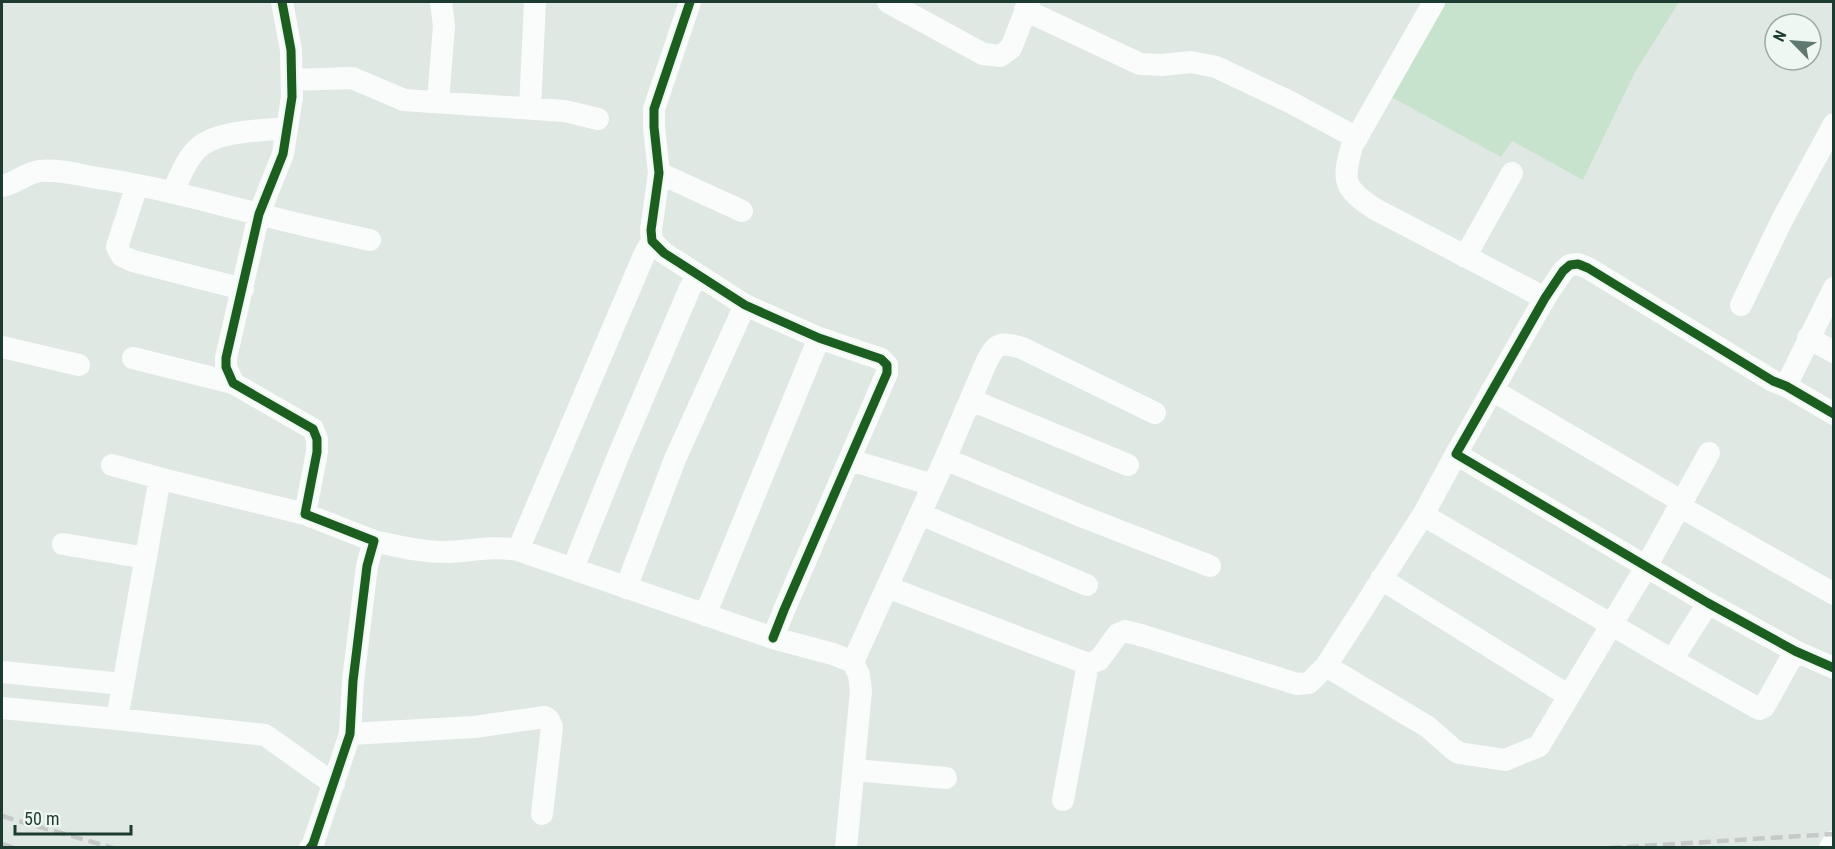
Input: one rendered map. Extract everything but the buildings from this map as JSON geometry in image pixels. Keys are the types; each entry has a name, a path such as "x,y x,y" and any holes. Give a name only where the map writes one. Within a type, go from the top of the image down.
{"street":[{"path":"233,383 226,367 226,358 259,214 283,154 292,97 291,50 282,2"},
{"path":"438,101 444,26 441,2"},
{"path":"530,108 535,2"},
{"path":"518,550 652,241 651,230 659,173 654,110 690,2"},
{"path":"888,2 983,54 1000,56 1011,48 1027,6 1140,64 1162,65 1191,62 1216,67 1290,102 1357,138"},
{"path":"1434,2 1352,146 1345,170 1347,183 1358,198 1375,209 1545,298"},
{"path":"293,80 352,78 404,100 565,111 598,119"},
{"path":"1741,305 1782,220 1833,124"},
{"path":"173,192 182,170 196,150 207,142 224,136 287,128"},
{"path":"2,186 39,171 57,171 138,184 370,240"},
{"path":"659,173 742,211"},
{"path":"1465,257 1512,173"},
{"path":"138,184 117,247 122,256 133,261 243,289"},
{"path":"652,241 664,253 746,305 819,338 881,359 887,364 887,373 773,638"},
{"path":"887,587 1088,664 1099,660 1118,634 1125,631 1297,684 1309,683 1326,666 1423,515 1545,298 1563,271 1570,265 1578,264 1588,268 1773,381 1786,386 1833,414"},
{"path":"573,568 690,288 699,276"},
{"path":"1786,386 1833,288"},
{"path":"626,588 675,459 746,305"},
{"path":"705,615 819,338"},
{"path":"1808,338 1833,352"},
{"path":"853,662 992,352 998,345 1006,344 1022,348 1155,413"},
{"path":"2,347 79,365"},
{"path":"133,358 233,383 313,429 317,439 317,452 305,513"},
{"path":"1492,390 1833,594"},
{"path":"971,400 1128,465"},
{"path":"1326,666 1428,727 1459,753 1510,759 1539,746 1646,567 1709,453"},
{"path":"1456,454 1708,603 1795,651 1833,668"},
{"path":"945,459 1081,516 1210,566"},
{"path":"850,460 933,485"},
{"path":"112,465 305,513 374,541 425,552 486,547 518,550 773,638 833,654 853,662 860,675 861,691 846,848"},
{"path":"117,719 160,478"},
{"path":"920,514 1087,585"},
{"path":"1423,515 1672,660 1761,709 1795,651"},
{"path":"310,848 350,734 355,670 368,566 374,541"},
{"path":"63,544 146,558"},
{"path":"1381,579 1569,696"},
{"path":"1672,660 1708,603"},
{"path":"1063,800 1088,664"},
{"path":"2,672 123,684"},
{"path":"2,708 265,735 334,784"},
{"path":"350,734 474,727 545,717 552,727 542,814"},
{"path":"854,771 946,778"},
{"path":"1830,848 1833,841"}],"green space":[{"path":"1437,2 1679,2 1634,74 1583,180 1512,141 1501,157 1384,93"}],"railway":[{"path":"2,816 113,848"},
{"path":"1609,848 1834,834"},
{"path":"2,844 14,848"}],"cycle path":[{"path":"282,2 291,50 292,97 283,154 259,214 226,358 226,367 233,383 313,429 317,439 317,452 305,514 374,541 367,566 353,681 350,734 310,848"},
{"path":"690,2 654,109 659,173 651,230 652,241 664,253 745,305 819,338 881,359 887,365 887,373 773,638"},
{"path":"1834,414 1773,381 1578,264 1570,265 1563,271 1545,298 1456,454 1708,603 1795,651 1834,668"}]}
